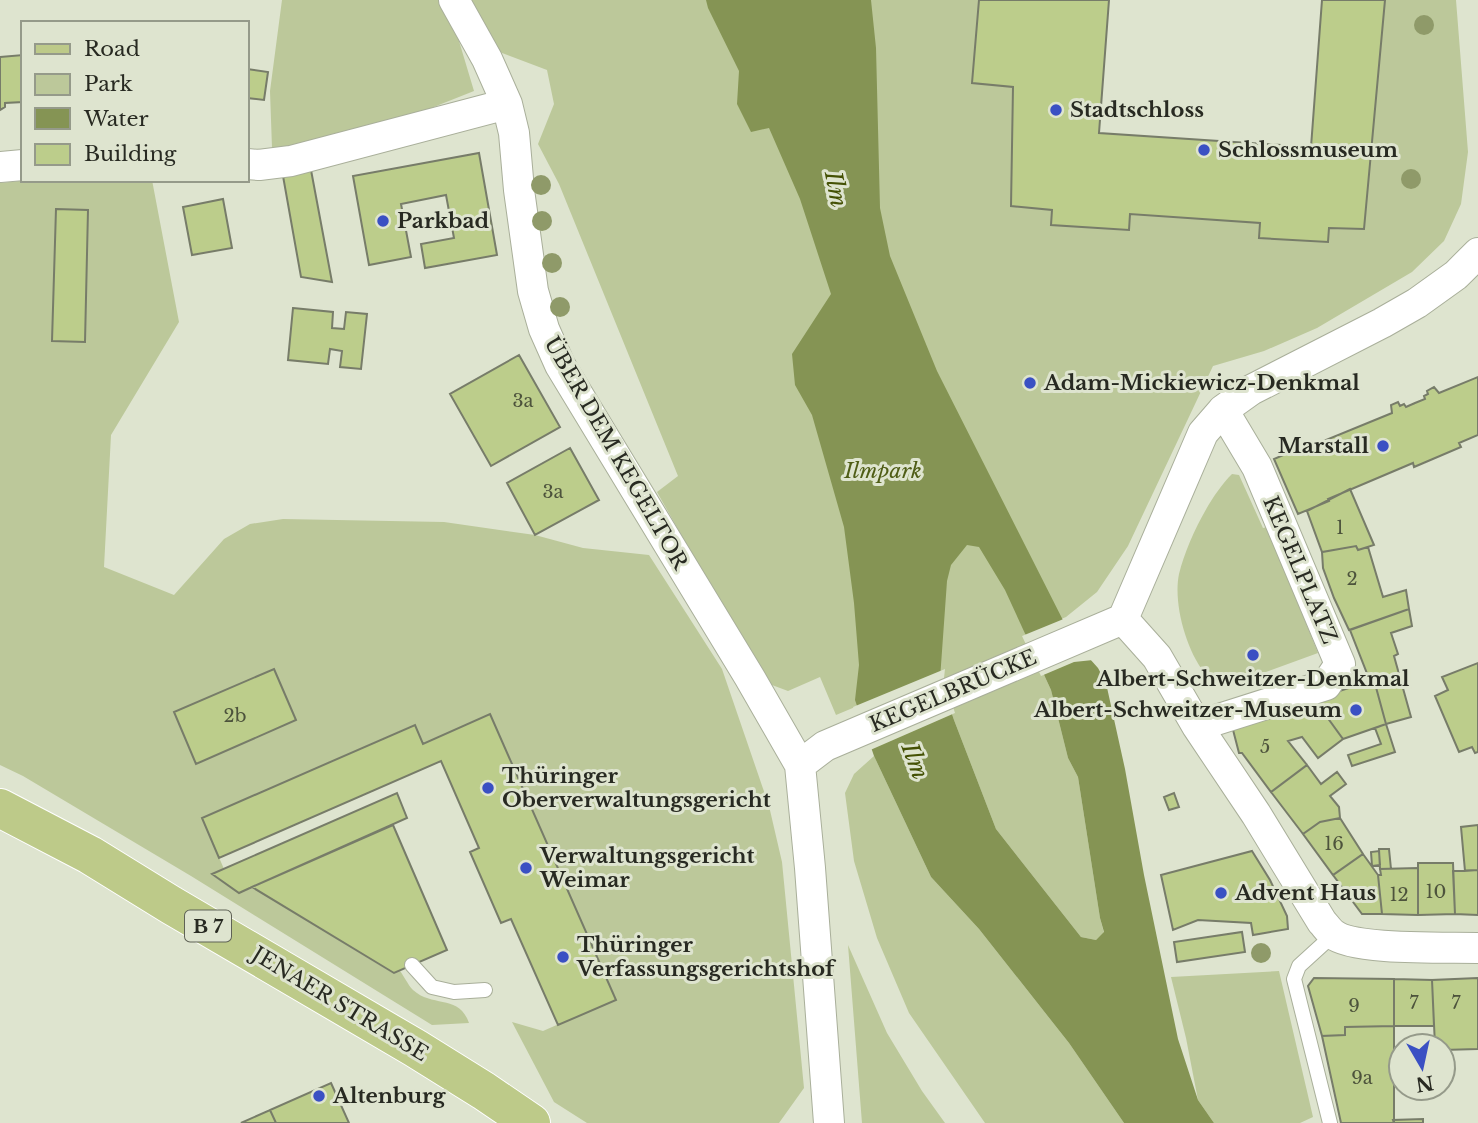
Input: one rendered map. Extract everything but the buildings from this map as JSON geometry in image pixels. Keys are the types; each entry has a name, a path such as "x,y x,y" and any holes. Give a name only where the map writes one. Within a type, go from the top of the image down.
{"main road":[{"name":"JENAER STRASSE","path":"0,808 90,855 415,1048 531,1123"}],"street":[{"name":"ÜBER DEM KEGELTOR","path":"454,0 487,59 507,104 514,133 533,291 544,329 560,365 800,765 829,1123"},
{"path":"248,164 291,161 507,104"},
{"path":"0,167 21,165"},
{"path":"1478,253 1456,275 1417,303 1251,390 1223,410 1203,433 1123,619 1157,657 1197,726 1256,814 1322,922 1334,935 1370,945 1478,948"},
{"name":"KEGELPLATZ","path":"1197,726 1326,685 1340,664 1256,467 1223,410"},
{"name":"KEGELBRÜCKE","path":"800,765 825,746 1123,619"}],"lane":[{"path":"1330,1123 1294,979 1299,966 1334,935"},
{"path":"412,965 432,987 454,992 485,990"}],"green space":[{"path":"282,0 439,0 456,31 474,91 391,124 301,146 272,148 270,91"},
{"name":"Ilmpark","path":"466,0 979,0 972,83 1013,87 1012,206 1052,210 1051,225 1128,230 1130,214 1260,223 1260,238 1328,242 1329,228 1364,229 1385,0 1456,0 1468,152 1461,204 1444,241 1412,272 1317,328 1264,351 1213,366 1128,546 1097,592 1066,617 1025,634 1051,690 1068,758 1078,777 1104,933 1096,940 1081,937 996,829 954,720 940,679 941,671 836,715 820,677 788,691 764,682 657,492 678,476 559,184 538,144 554,104 547,70 489,48"},
{"path":"152,182 179,322 111,435 104,567 174,595 224,539 250,524 283,519 444,522 535,535 583,548 649,555 722,669 769,806 782,862 804,1088 779,1123 587,1123 554,1102 512,1022 543,1031 616,999 490,714 423,744 414,725 202,818 224,869 212,875 239,893 252,887 393,973 400,971 413,990 429,999 459,1008 469,1023 432,1025 191,876 0,765 0,183"},
{"path":"1232,474 1239,475 1263,528 1267,527 1318,653 1228,686 1206,674 1192,651 1182,625 1178,586 1179,574 1193,534 1215,495"},
{"path":"874,756 931,877 979,929 1069,1043 1124,1123 985,1123 909,1013 877,938 854,861 845,793 854,774"},
{"path":"848,945 887,1033 945,1123 862,1123"},
{"path":"1279,971 1313,1117 1300,1123 1214,1123 1198,1100 1171,977"}],"water":[{"name":"Ilm","path":"706,0 871,0 876,48 880,208 890,256 937,371 1073,640 1098,668 1106,683 1178,1039 1198,1100 1214,1123 1124,1123 1069,1043 979,929 931,877 874,756 855,700 859,665 844,527 812,415 795,385 792,354 831,294 800,199 769,128 751,132 737,104 739,71","holes":["967,545 979,547 1005,590 1051,690 1068,758 1078,777 1104,932 1096,940 1081,937 996,829 940,679 947,581 951,565"]}],"pier":[{"path":"1066,618 1076,638 1093,660 1074,662 1041,676 1022,636"},
{"path":"945,669 944,678 955,713 868,751 853,707"}],"place":[{"name":"Stadtschloss","path":"1056,110"},
{"name":"Schlossmuseum","path":"1204,150"},
{"name":"Parkbad","path":"383,221"},
{"name":"Adam-Mickiewicz-Denkmal","path":"1030,383"},
{"name":"Marstall","path":"1383,446"},
{"name":"Albert-Schweitzer-Denkmal","path":"1253,655"},
{"name":"Albert-Schweitzer-Museum","path":"1356,710"},
{"name":"Thüringer Oberverwaltungsgericht","path":"488,788"},
{"name":"Verwaltungsgericht Weimar","path":"526,868"},
{"name":"Advent Haus","path":"1221,893"},
{"name":"Thüringer Verfassungsgerichtshof","path":"563,957"},
{"name":"Altenburg","path":"319,1096"}]}
